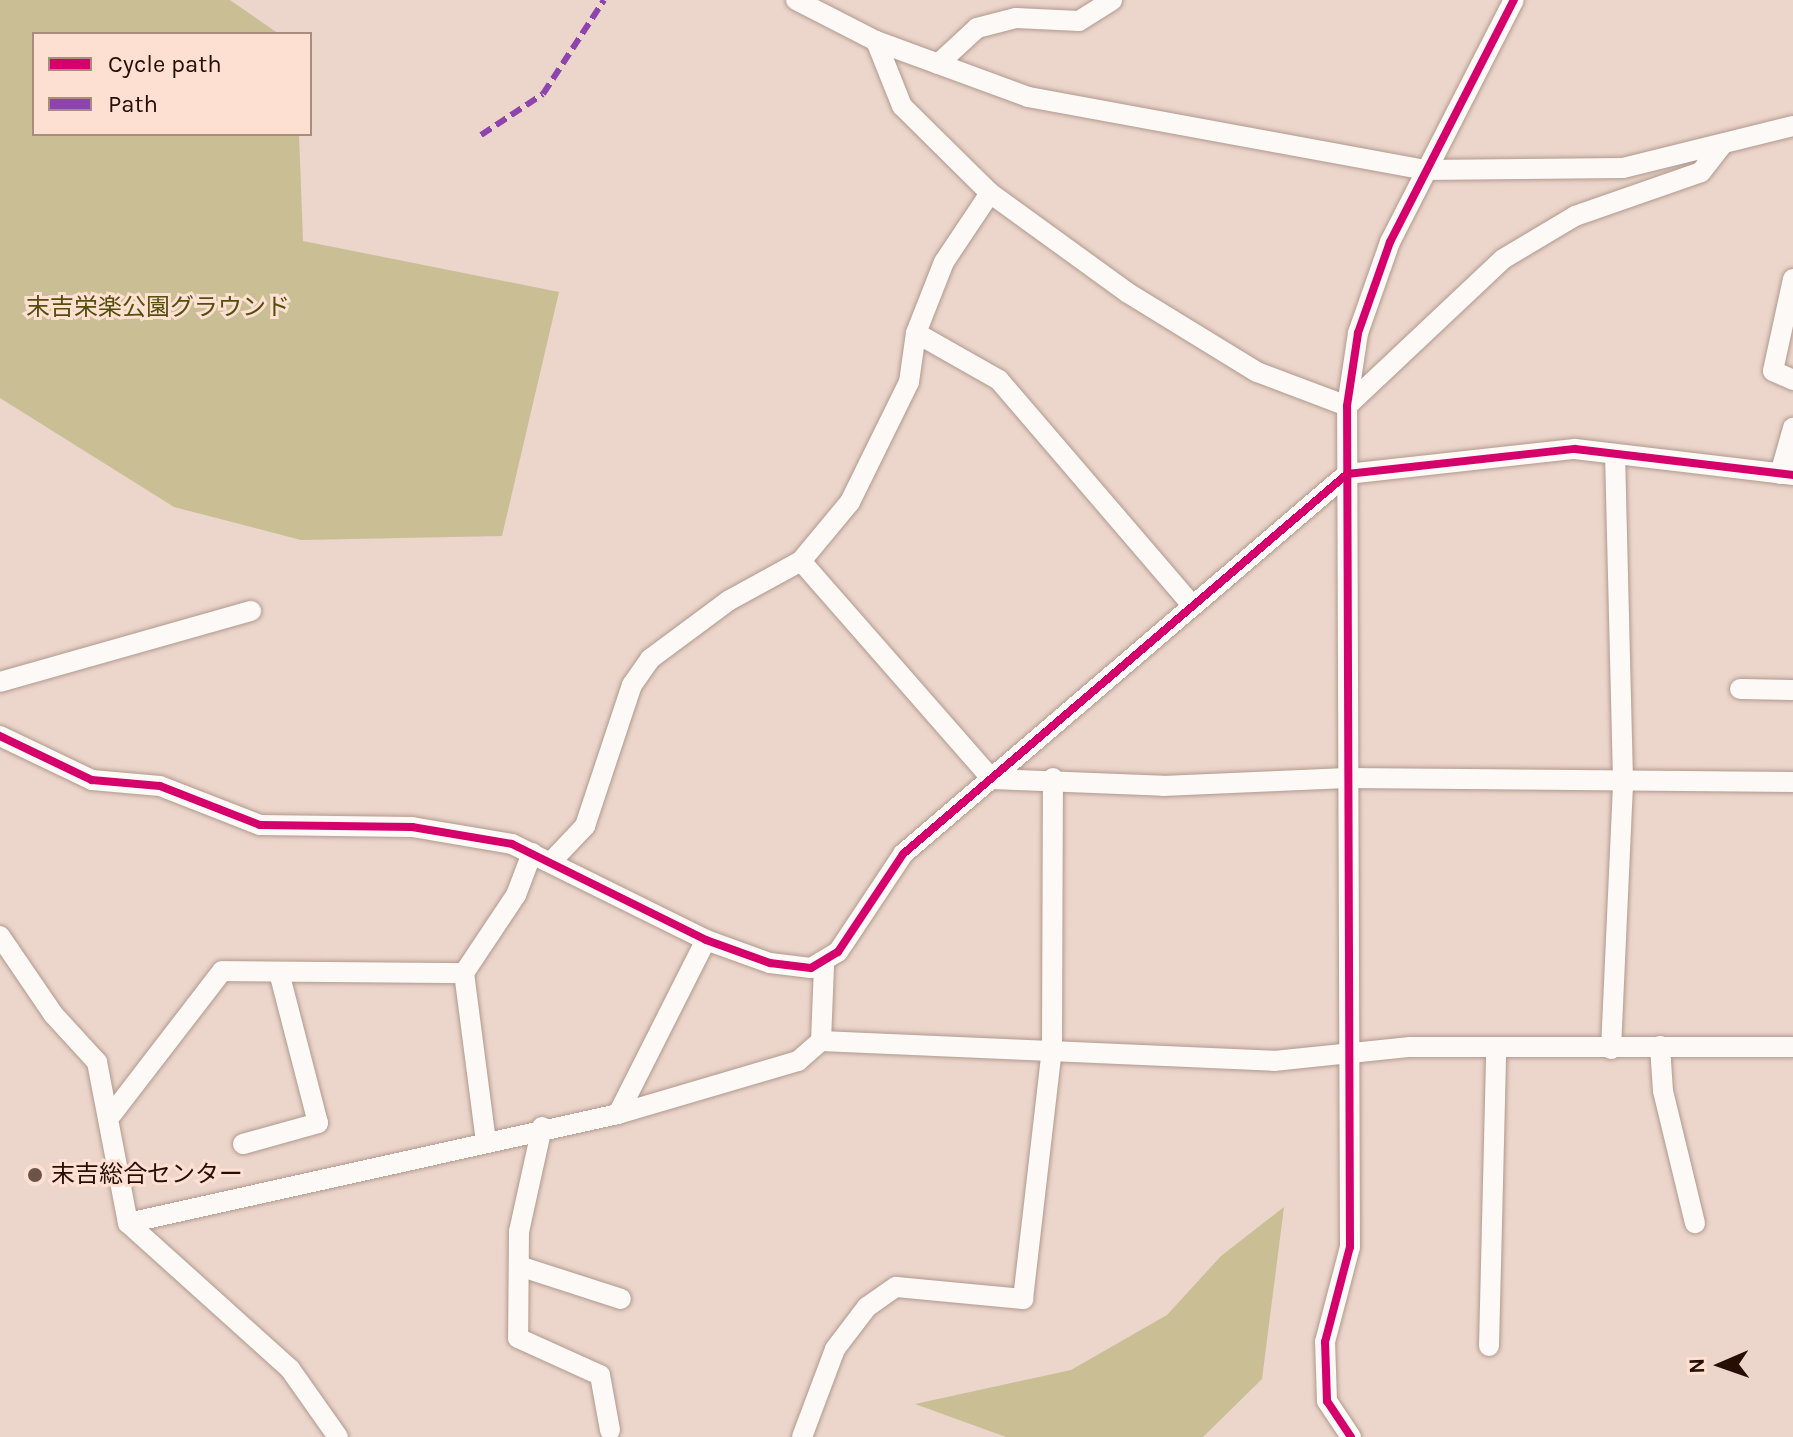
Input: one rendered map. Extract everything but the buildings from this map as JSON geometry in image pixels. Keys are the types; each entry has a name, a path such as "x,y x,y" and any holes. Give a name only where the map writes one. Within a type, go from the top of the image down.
{"street":[{"path":"796,0 876,41 1095,114 1425,170 1623,168 1793,126"},
{"path":"938,64 977,28 1016,18 1079,21 1112,0"},
{"path":"1351,1437 1327,1401 1325,1342 1350,1247 1347,406 1358,333 1425,170 1514,0"},
{"path":"876,41 902,106 990,193 1128,293 1257,372 1347,406"},
{"path":"1347,406 1503,259 1575,216 1701,172 1723,144"},
{"path":"551,862 585,826 632,685 650,659 728,601 801,561 850,502 909,382 916,333 944,262 990,193"},
{"path":"1793,279 1773,371 1793,380"},
{"path":"916,333 999,380 1192,605"},
{"path":"821,1041 824,966 903,854 1347,474 1575,449 1786,474 1793,428"},
{"path":"1611,1049 1623,780 1615,454"},
{"path":"801,561 992,779 1053,778 1163,786 1347,778 1793,782"},
{"path":"0,682 251,611"},
{"path":"1740,689 1793,690"},
{"path":"0,736 92,780 160,786 260,825 412,827 486,838 532,853 706,940 791,968 824,966"},
{"path":"802,1437 835,1349 867,1307 896,1287 1023,1299 1052,1049 1053,778"},
{"path":"486,1142 464,973 516,895 532,853"},
{"path":"0,936 53,1014 97,1062 112,1114 128,1223 290,1369 338,1437"},
{"path":"618,1114 706,940"},
{"path":"112,1114 222,971 464,973"},
{"path":"243,1144 318,1123 279,972"},
{"path":"128,1223 542,1127 618,1114 798,1061 821,1041 1274,1061 1349,1052 1496,1052 1660,1046 1793,1047"},
{"path":"1660,1046 1663,1091 1695,1223"},
{"path":"1489,1346 1496,1052"},
{"path":"542,1127 519,1266 518,1338 600,1375 610,1430"},
{"path":"519,1266 621,1299"}],"green space":[{"name":"末吉栄楽公園グラウンド","path":"0,0 230,0 276,32 32,32 32,136 299,136 303,241 559,292 502,536 301,540 174,507 0,398"},
{"path":"1284,1207 1262,1379 1203,1437 1006,1437 915,1404 1071,1370 1167,1315 1221,1256"}],"marked path":[{"path":"481,135 543,94 604,0"}],"cycle path":[{"path":"1351,1437 1327,1401 1325,1342 1350,1247 1347,406 1358,333 1390,242 1514,0"},
{"path":"0,736 92,780 160,786 260,825 412,827 512,844 706,940 770,963 811,968 838,952 903,854 1347,474 1575,449 1793,475"}],"place":[{"name":"末吉総合センター","path":"35,1175"}]}
